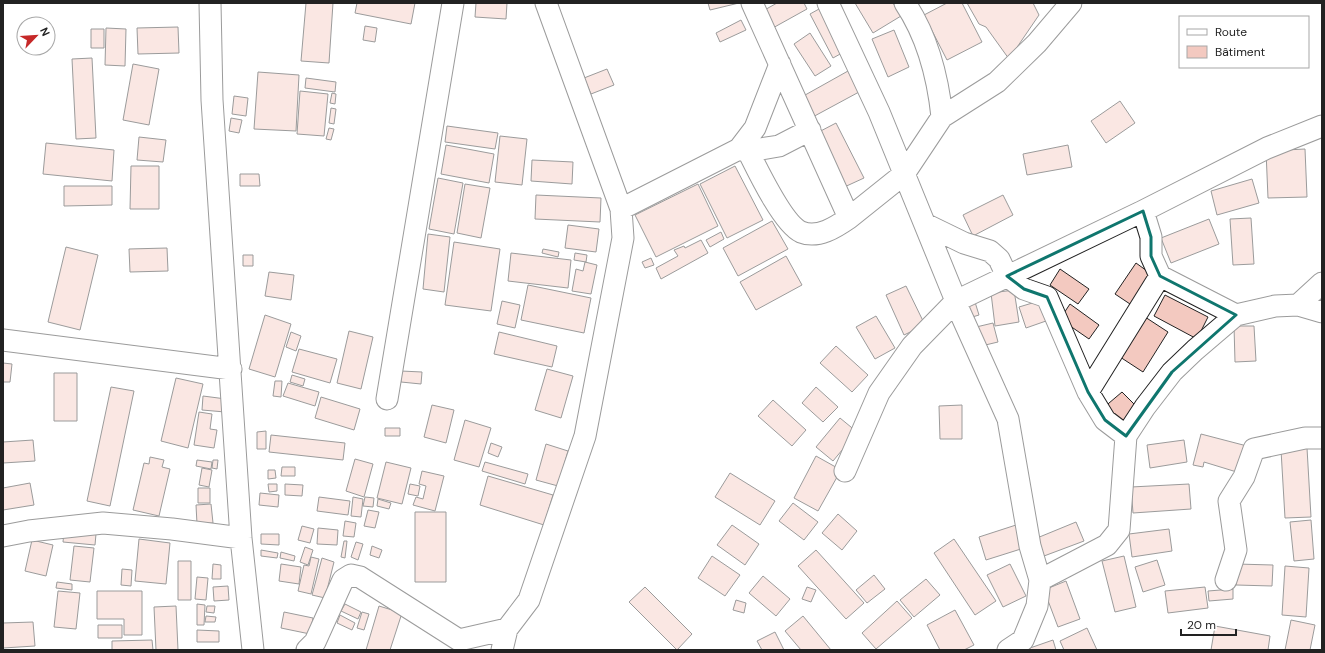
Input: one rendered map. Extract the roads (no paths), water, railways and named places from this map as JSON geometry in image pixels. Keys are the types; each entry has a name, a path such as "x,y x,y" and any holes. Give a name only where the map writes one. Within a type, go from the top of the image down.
{"street":[{"path":"210,3 212,100 241,538 253,650"},
{"path":"387,399 453,3"},
{"path":"502,650 507,629 529,600 585,436 622,238 621,209 546,3"},
{"path":"752,3 849,218"},
{"path":"828,3 879,112 957,305 1008,419 1030,546 1040,580 1037,606 1023,640 1008,650"},
{"path":"904,3 925,43 939,89 942,117"},
{"path":"743,150 789,222 801,232 818,234 835,228 904,174 942,117 997,82 1037,43 1071,3"},
{"path":"743,150 756,128 780,64"},
{"path":"845,471 879,393 912,346 957,305 1007,276 1143,211 1267,148 1322,126"},
{"path":"621,209 743,150 780,146 810,130"},
{"path":"1143,211 1151,237 1151,256 1160,276 1236,315"},
{"path":"925,224 990,252 999,259 1007,276 1024,289 1047,298 1088,392 1105,420 1126,436"},
{"path":"1088,392 1160,276"},
{"path":"1298,305 1322,283"},
{"path":"1040,580 1107,545 1119,530 1126,436 1145,407 1172,372 1236,315 1276,306 1298,305 1322,312"},
{"path":"3,340 231,369"},
{"path":"1226,580 1236,550 1229,501 1244,477 1254,449 1305,438 1322,438"},
{"path":"3,536 29,530 103,523 172,529 241,538"},
{"path":"307,650 315,642 343,580 351,575 360,577 462,645 507,629"}]}
